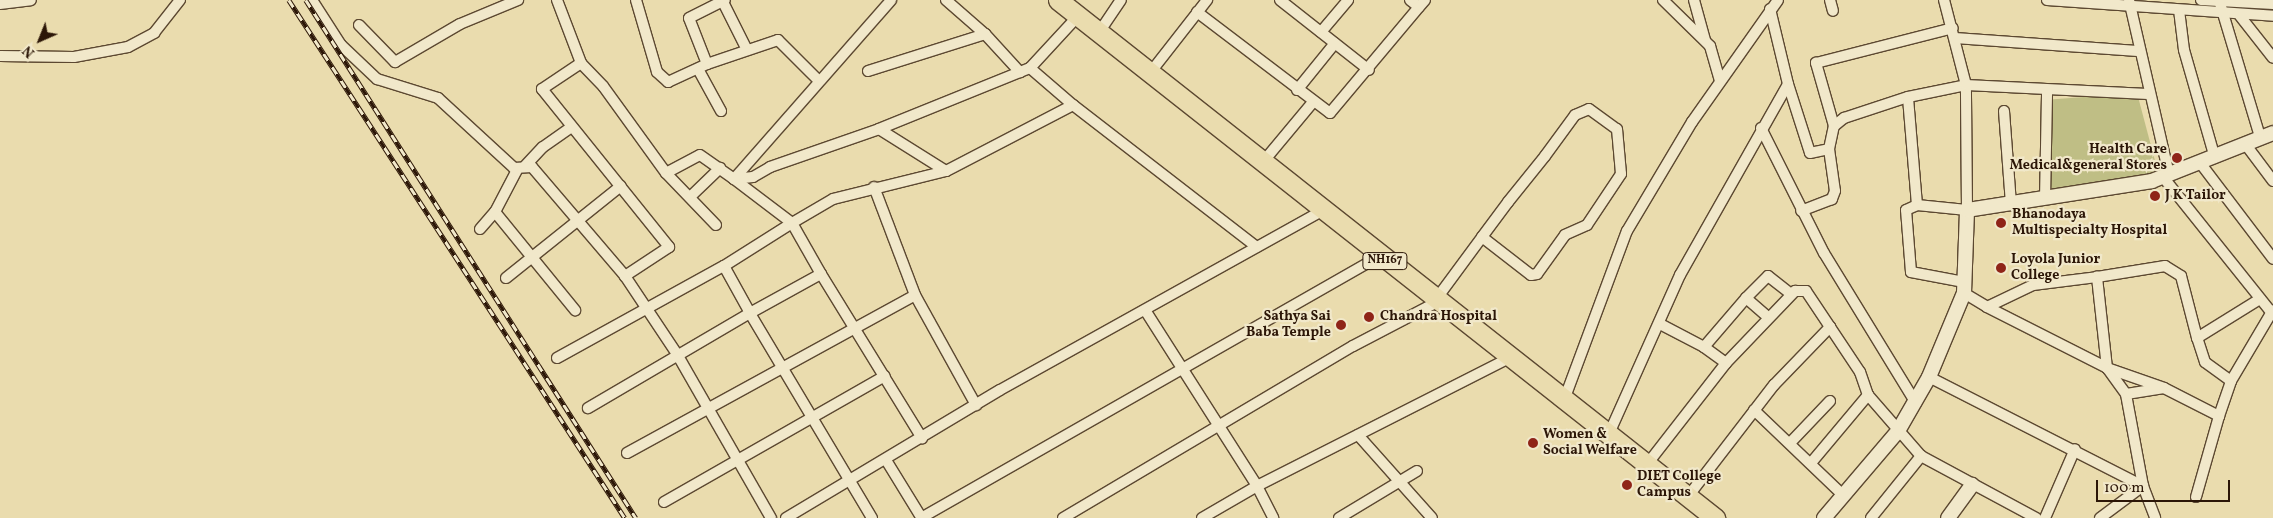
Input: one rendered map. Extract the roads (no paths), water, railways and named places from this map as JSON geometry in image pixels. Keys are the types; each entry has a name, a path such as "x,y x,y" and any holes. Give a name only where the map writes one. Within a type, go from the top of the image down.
{"highway":[{"name":"NH167","path":"1058,0 1076,8 1104,25 1153,70 1268,156 1439,298 1715,518"},
{"name":"NH167","path":"1076,8 1322,211 1380,256 1439,298"},
{"name":"NH167","path":"1513,356 1566,392 1729,518"}],"street":[{"path":"0,4 31,0"},
{"path":"0,56 74,57 128,48 154,34 180,0"},
{"path":"312,0 341,45 377,79 438,98 521,168 532,167 576,224 626,276 648,307 772,518"},
{"path":"359,24 395,62 460,24 518,0"},
{"path":"557,0 580,63 603,86 666,172 716,225"},
{"path":"636,0 661,78 675,80 702,66 747,50 781,42 818,80"},
{"path":"722,111 702,66 689,18 723,0 747,50"},
{"path":"734,179 818,80 891,0"},
{"path":"946,0 1025,70 1257,247"},
{"path":"1104,25 1121,0"},
{"path":"1153,70 1207,0"},
{"path":"1280,0 1369,70"},
{"path":"1321,32 1348,0"},
{"path":"1197,12 1326,113 1334,111 1422,3 1410,0"},
{"path":"1663,0 1705,41"},
{"path":"1694,0 1705,41 1720,80"},
{"path":"1566,392 1627,231 1720,80 1778,0"},
{"path":"1830,0 1833,11"},
{"path":"1824,518 1842,494 1898,431 1916,403 1929,377 1964,288 1968,210 1966,85 1944,0"},
{"path":"2047,0 2130,3 2226,16 2273,16"},
{"path":"2201,0 2273,4"},
{"path":"2220,1 2267,135 2201,164 2166,176 2045,199 1968,210 1917,205 1906,210 1911,272 1964,288 1987,307 2107,368 2164,388 2220,416"},
{"path":"2130,3 2138,51 2166,176 2260,299 2272,311 2231,381 2196,497"},
{"path":"734,179 753,177 1025,70 1076,8"},
{"path":"1770,9 1788,84 1810,154 1829,149"},
{"path":"2178,10 2184,50 2215,158"},
{"path":"2240,16 2273,58"},
{"path":"1801,212 1835,197 1829,149 1834,126 1816,63 1954,33 2138,51"},
{"path":"868,71 985,34"},
{"path":"1297,90 1335,43"},
{"path":"580,63 542,89 572,128 622,186 668,247 626,276"},
{"path":"1612,427 1660,324 1680,275 1761,128 1788,84"},
{"path":"1834,126 1856,112 1908,97 1966,85 2148,94"},
{"path":"2045,199 2047,90"},
{"path":"1908,97 1917,205"},
{"path":"1268,156 1313,102"},
{"path":"557,358 724,266 833,199 874,187 946,171 1073,105"},
{"path":"1062,518 1439,298 1482,237 1575,115 1590,109 1617,129 1622,174 1587,225 1565,234 1537,274 1531,275 1482,237"},
{"path":"2004,110 2011,204"},
{"path":"480,229 495,212 521,168 543,147 572,128"},
{"path":"1761,128 1801,212 1916,403"},
{"path":"879,129 946,171"},
{"path":"2246,145 2273,181"},
{"path":"666,172 700,155 792,223 821,274 857,328 922,438"},
{"path":"2201,164 2273,259"},
{"path":"690,197 720,168"},
{"path":"506,278 622,186"},
{"path":"874,187 916,295 976,404"},
{"path":"786,518 886,460 976,404 1322,211"},
{"path":"495,212 575,310"},
{"path":"886,460 921,518 1380,256"},
{"path":"724,266 750,313 815,417 872,518"},
{"path":"1987,307 2033,285 2165,266 2176,268 2205,362 2231,381"},
{"path":"588,408 677,354 821,274"},
{"path":"1704,347 1746,298 1768,276 1791,294"},
{"path":"2097,277 2107,368 2126,394 2143,486 2155,518"},
{"path":"1652,458 1726,363 1791,294 1806,291 1860,372 1868,395 1921,456 2036,518"},
{"path":"627,453 708,407 916,295"},
{"path":"1746,298 1768,318"},
{"path":"2197,338 2260,299"},
{"path":"1145,310 1181,371 1256,486 1273,518"},
{"path":"1660,324 1704,347 1726,363"},
{"path":"1694,490 1754,410 1830,327"},
{"path":"1202,518 1256,486 1513,356"},
{"path":"664,502 885,376"},
{"path":"1929,377 2076,449 2143,486"},
{"path":"2126,394 2164,388"},
{"path":"1811,463 1868,395"},
{"path":"1790,443 1830,401"},
{"path":"1754,410 1842,494"},
{"path":"1358,435 1432,518"},
{"path":"2045,518 2076,449"},
{"path":"1871,518 1921,456"},
{"path":"1338,518 1417,471"},
{"path":"1952,516 1972,485"},
{"path":"2100,518 2143,486"}],"railway":[{"path":"289,0 625,518"},
{"path":"306,0 636,518"}],"place":[{"name":"Health Care Medical&general Stores","path":"2177,158"},
{"name":"J K Tailor","path":"2155,196"},
{"name":"Bhanodaya Multispecialty Hospital","path":"2001,223"},
{"name":"Loyola Junior College","path":"2001,268"},
{"name":"Chandra Hospital","path":"1369,317"},
{"name":"Sathya Sai Baba Temple","path":"1341,325"},
{"name":"Women & Social Welfare","path":"1533,443"},
{"name":"DIET College Campus","path":"1627,485"}]}
